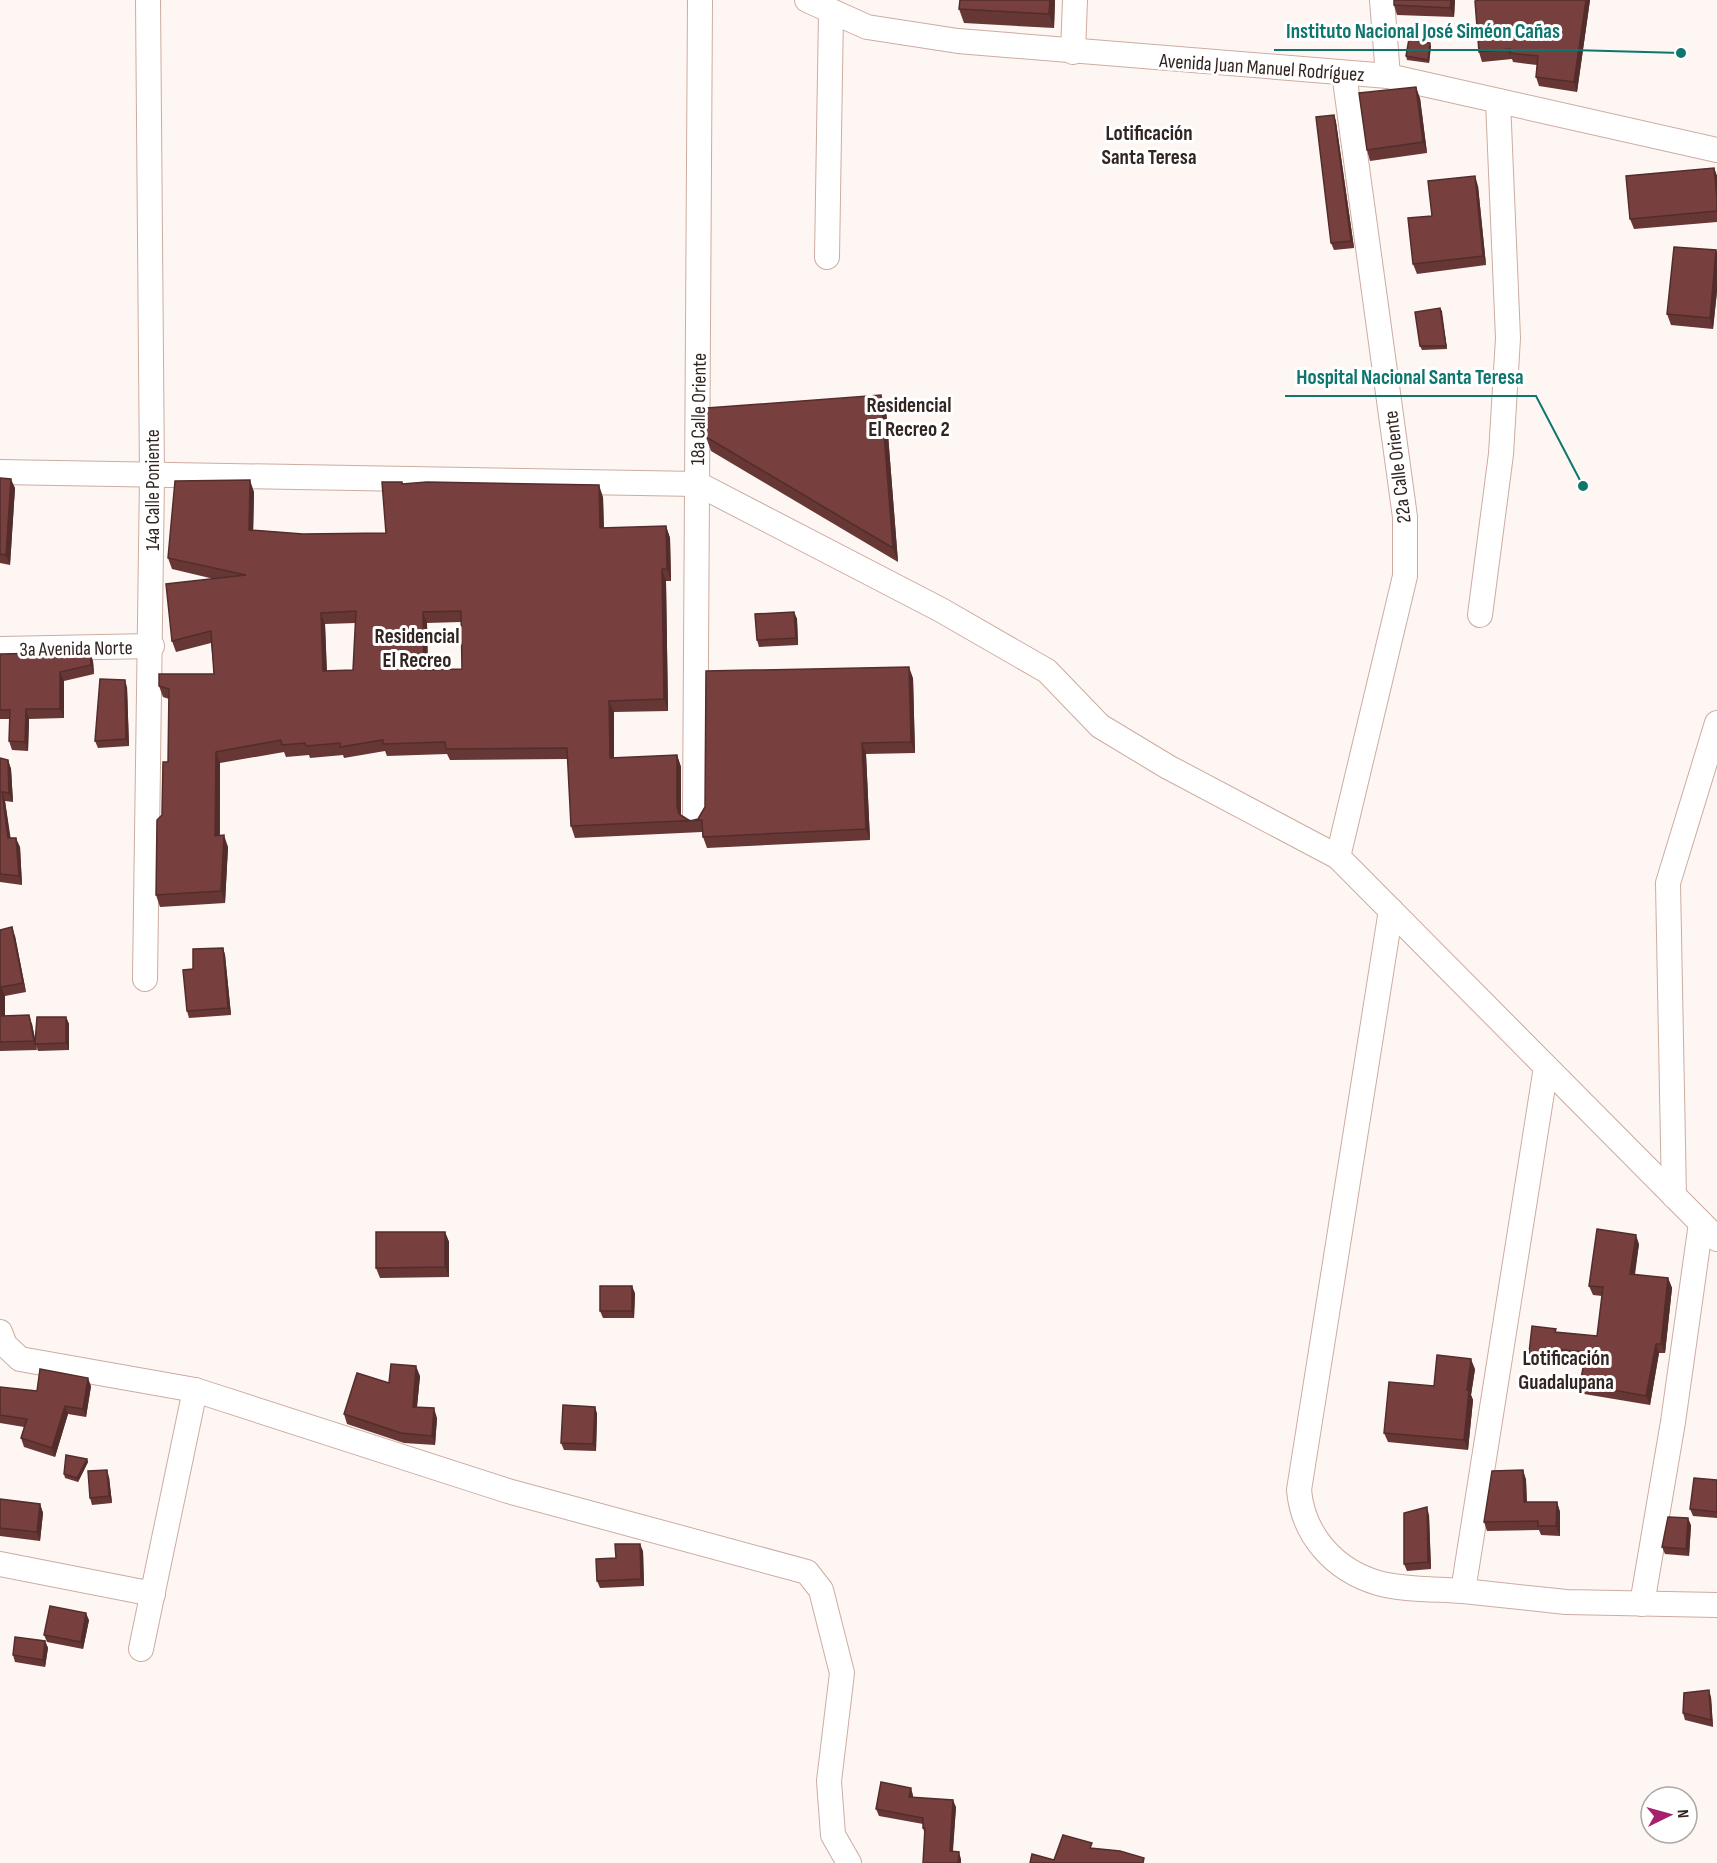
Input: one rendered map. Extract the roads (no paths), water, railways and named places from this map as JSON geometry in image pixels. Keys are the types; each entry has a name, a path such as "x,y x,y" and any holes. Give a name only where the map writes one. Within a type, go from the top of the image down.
{"street":[{"name":"14a Calle Poniente","path":"145,979 152,646 148,0"},
{"name":"18a Calle Oriente","path":"695,818 700,0"},
{"name":"Avenida Juan Manuel Rodríguez","path":"807,0 831,13 867,27 958,41 1388,76 1717,150"},
{"path":"1073,52 1074,0"},
{"path":"1382,0 1388,76"},
{"path":"827,257 831,13"},
{"name":"22a Calle Oriente","path":"1338,857 1405,576 1405,517 1344,73"},
{"path":"1480,615 1500,454 1508,338 1498,101"},
{"path":"0,472 152,477 698,484 941,610 1047,671 1100,726 1168,767 1338,857 1709,1231 1642,1604"},
{"name":"3a Avenida Norte","path":"0,649 152,646"},
{"path":"1674,1196 1668,883 1716,730"},
{"path":"1391,910 1300,1478 1300,1500 1307,1528 1319,1544 1357,1574 1379,1584 1566,1602 1717,1605"},
{"path":"1462,1591 1546,1067"},
{"path":"0,1332 5,1345 20,1359 195,1390 508,1491 807,1572 821,1590 842,1673 829,1780 833,1835 849,1863"},
{"path":"141,1649 195,1390"},
{"path":"0,1564 153,1594"}],"place":[{"name":"Instituto Nacional José Siméon Cañas","path":"1681,53"},
{"name":"Hospital Nacional Santa Teresa","path":"1583,486"}],"district":[{"name":"Lotificación Santa Teresa","path":"1149,145"},
{"name":"Residencial El Recreo 2","path":"909,417"},
{"name":"Residencial El Recreo","path":"417,648"},
{"name":"Lotificación Guadalupana","path":"1566,1370"}]}
